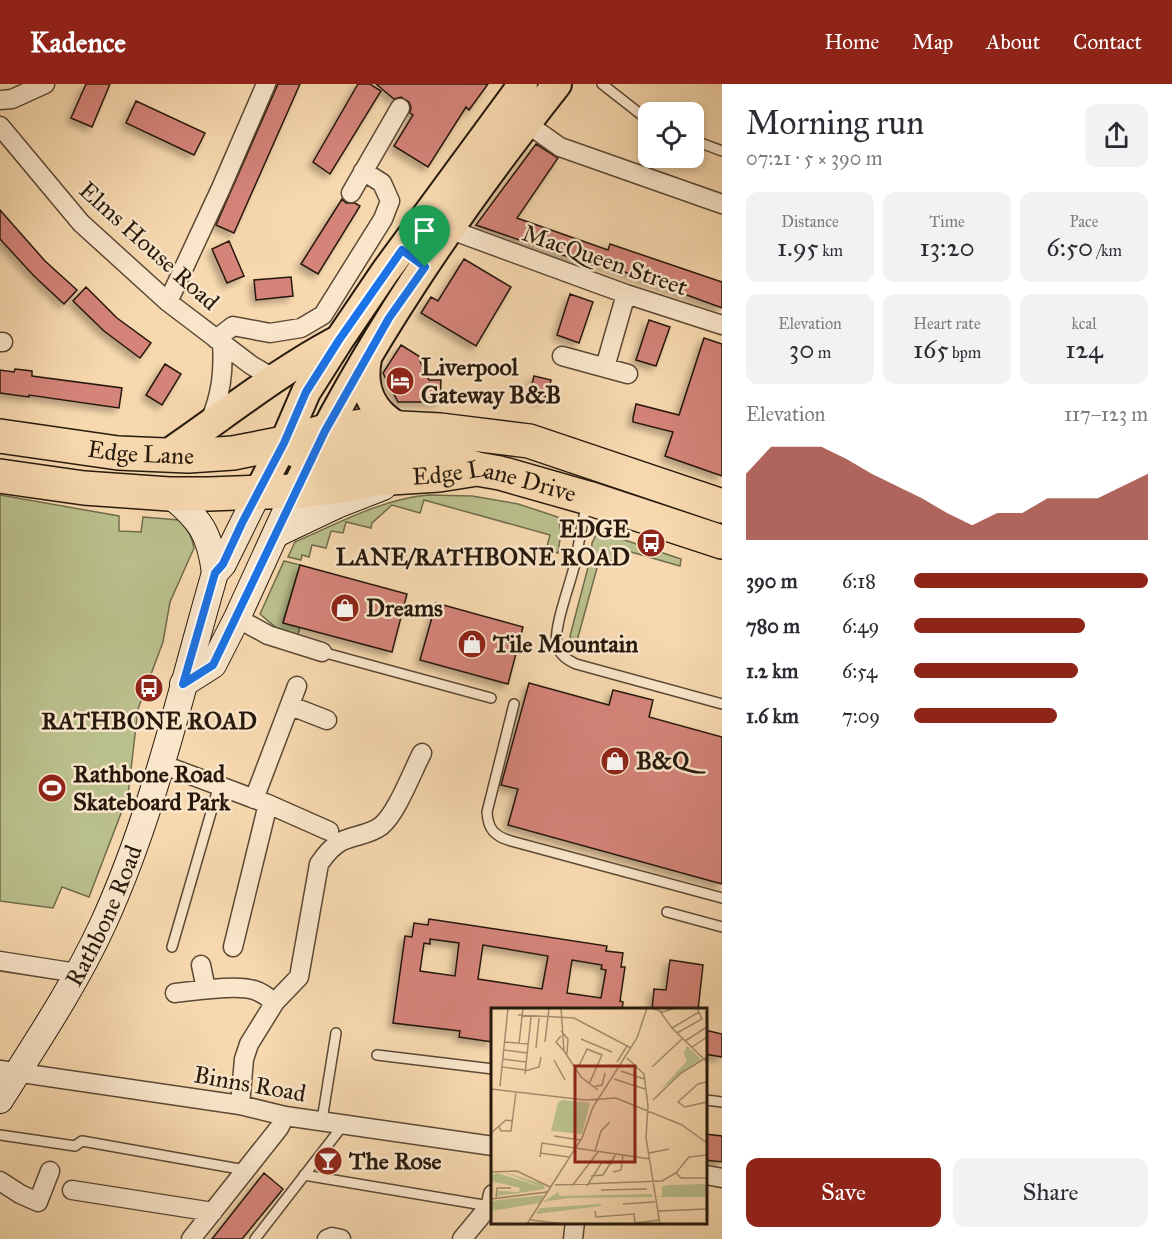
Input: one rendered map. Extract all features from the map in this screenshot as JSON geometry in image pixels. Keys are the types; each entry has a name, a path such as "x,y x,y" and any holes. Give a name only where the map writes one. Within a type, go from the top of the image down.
{"highway":[{"name":"Edge Lane Drive","path":"307,443 362,426 399,427 529,441 722,506"},
{"name":"Edge Lane","path":"0,436 118,453 188,456 233,453 307,443"},
{"path":"307,443 336,456 409,451 429,452 477,469"},
{"name":"Edge Lane Drive","path":"258,492 334,487 375,479 439,476 477,469 500,473 588,498 722,542"},
{"name":"Edge Lane","path":"0,476 84,488 169,494 258,492"}],"main road":[{"path":"183,684 213,665 295,491 307,443 306,392 402,250 523,84"},
{"path":"258,492 307,443 367,357 389,318 425,267 462,234 526,123 557,84"},
{"path":"402,250 425,267"},
{"path":"166,455 278,376 313,353 339,340"},
{"path":"367,357 365,382 369,397 384,417 399,427"},
{"path":"276,534 337,505 405,477"},
{"name":"Rathbone Road","path":"0,1100 8,1072 77,973 91,949 117,891 161,764 215,573 223,564 258,492"},
{"path":"169,494 201,524 215,573"}],"street":[{"path":"0,100 12,99 45,84"},
{"path":"168,302 266,84"},
{"path":"351,193 400,108"},
{"path":"526,123 560,147 722,204"},
{"name":"Elms House Road","path":"0,126 81,223 168,302 259,370 278,376"},
{"path":"219,341 233,326 270,333 301,328 323,315 383,219 390,201 382,183 363,171"},
{"name":"MacQueen Street","path":"462,234 626,294 722,325"},
{"path":"605,367 626,294"},
{"name":"Elms House Road","path":"208,427 218,402 224,368 219,341"},
{"path":"562,356 628,374"},
{"path":"237,618 268,636 322,652"},
{"path":"233,947 261,801 297,686"},
{"path":"291,706 327,720"},
{"path":"240,1105 244,1059 249,1044 275,1002 298,977 319,864 329,851 342,841 366,834 381,826 391,814 422,753"},
{"path":"161,764 261,801 329,831"},
{"path":"0,961 77,973"},
{"path":"201,965 206,989"},
{"path":"175,993 206,989 248,988 256,990 275,1002"},
{"name":"Binns Road","path":"8,1072 240,1105 285,1116 491,1146"},
{"path":"191,1239 279,1128 285,1116"},
{"path":"0,1180 20,1194 38,1202 50,1171"},
{"path":"707,1175 722,1178"},
{"path":"72,1190 213,1212"},
{"path":"462,1239 491,1200"},
{"path":"573,1239 575,1224"},
{"path":"327,1239 332,1237 341,1239"}],"lane":[{"path":"602,84 638,112"},
{"path":"704,145 722,151"},
{"path":"588,498 558,629 557,645 560,652 576,664 722,704"},
{"path":"322,652 491,698"},
{"path":"514,704 488,812 490,828 496,835 511,842 722,898"},
{"path":"172,946 219,785"},
{"path":"667,912 722,927"},
{"path":"322,1120 336,1033"},
{"path":"377,1055 491,1069"},
{"path":"707,1100 722,1102"},
{"path":"255,1239 344,1124"},
{"path":"0,1135 75,1146 82,1141 245,1170"},
{"path":"304,1175 491,1200"}],"green space":[{"path":"0,495 119,516 119,531 141,532 143,517 179,520 189,533 194,548 170,602 163,642 138,709 128,795 89,897 62,887 53,908 0,901"},
{"path":"472,496 518,504 558,517 561,532 558,553 546,550 550,535 424,500 420,513 392,505 372,523 371,528 346,522 343,533 331,531 326,548 312,545 309,557 302,555 301,560 288,557 295,542 343,520 411,497"},
{"path":"598,531 681,559 680,566 617,548 613,561 600,557 575,648 570,636 591,556 592,543"},
{"path":"284,561 300,565 283,622 300,627 297,638 279,630 260,614"}],"building":[{"path":"86,84 110,84 92,127 71,118"},
{"path":"278,84 300,84 234,233 216,225"},
{"path":"358,84 370,84 381,91 330,174 313,162"},
{"path":"376,84 488,84 469,110 466,107 428,167 394,146 413,115 410,113 409,102 401,97 394,99"},
{"path":"136,101 205,133 194,155 126,123"},
{"path":"536,144 558,158 517,218 608,250 610,244 722,282 722,308 600,263 598,267 476,225"},
{"path":"342,199 346,203 355,203 360,206 318,274 301,264"},
{"path":"0,210 45,261 77,290 64,304 0,239"},
{"path":"229,241 244,276 227,283 212,249"},
{"path":"464,259 511,287 476,346 421,313 431,297 438,301"},
{"path":"291,277 293,296 256,300 254,280"},
{"path":"86,287 117,318 151,343 140,358 104,331 73,301"},
{"path":"570,294 593,302 579,343 557,335"},
{"path":"649,320 670,327 656,366 636,360"},
{"path":"704,338 722,344 722,476 665,456 673,432 633,422 636,404 679,415"},
{"path":"401,345 422,358 420,361 429,380 441,380 440,402 398,402 383,373"},
{"path":"165,364 181,374 162,405 146,395"},
{"path":"15,369 32,371 32,376 122,388 119,408 0,393 0,370 14,372"},
{"path":"534,376 551,380 547,397 545,396 544,400 529,396"},
{"name":"Dreams","path":"300,565 407,594 392,652 283,623"},
{"name":"Tile Mountain","path":"436,603 523,627 508,684 420,660"},
{"name":"B&Q","path":"529,683 609,705 613,690 653,700 649,717 722,737 722,884 508,825 518,789 501,785"},
{"path":"429,919 607,946 606,951 623,953 621,967 625,967 620,1001 623,1002 622,1008 491,1008 491,1042 459,1037 460,1031 393,1023 405,936 412,937 414,923 428,925","holes":["430,939 459,943 455,976 420,971 424,943 430,944","483,945 548,956 542,989 478,979","572,960 602,965 601,969 606,970 601,998 567,993"]},
{"path":"670,960 703,965 698,1008 652,1008 654,989 666,990"},
{"path":"707,1030 722,1034 722,1057 707,1054"},
{"path":"707,1134 722,1136 722,1162 707,1160"},
{"path":"264,1173 283,1189 242,1239 212,1239"}],"place":[{"name":"Liverpool Gateway B&B","path":"400,381"},
{"name":"EDGE LANE/RATHBONE ROAD","path":"651,543"},
{"name":"Dreams","path":"345,608"},
{"name":"Tile Mountain","path":"472,644"},
{"name":"RATHBONE ROAD","path":"149,688"},
{"name":"B&Q","path":"615,761"},
{"name":"Rathbone Road Skateboard Park","path":"52,788"},
{"name":"The Rose","path":"328,1161"}],"route":[{"path":"402,250 425,267 389,318 325,431 213,665 183,684 215,573 223,564 284,443 306,392 402,250"}]}
